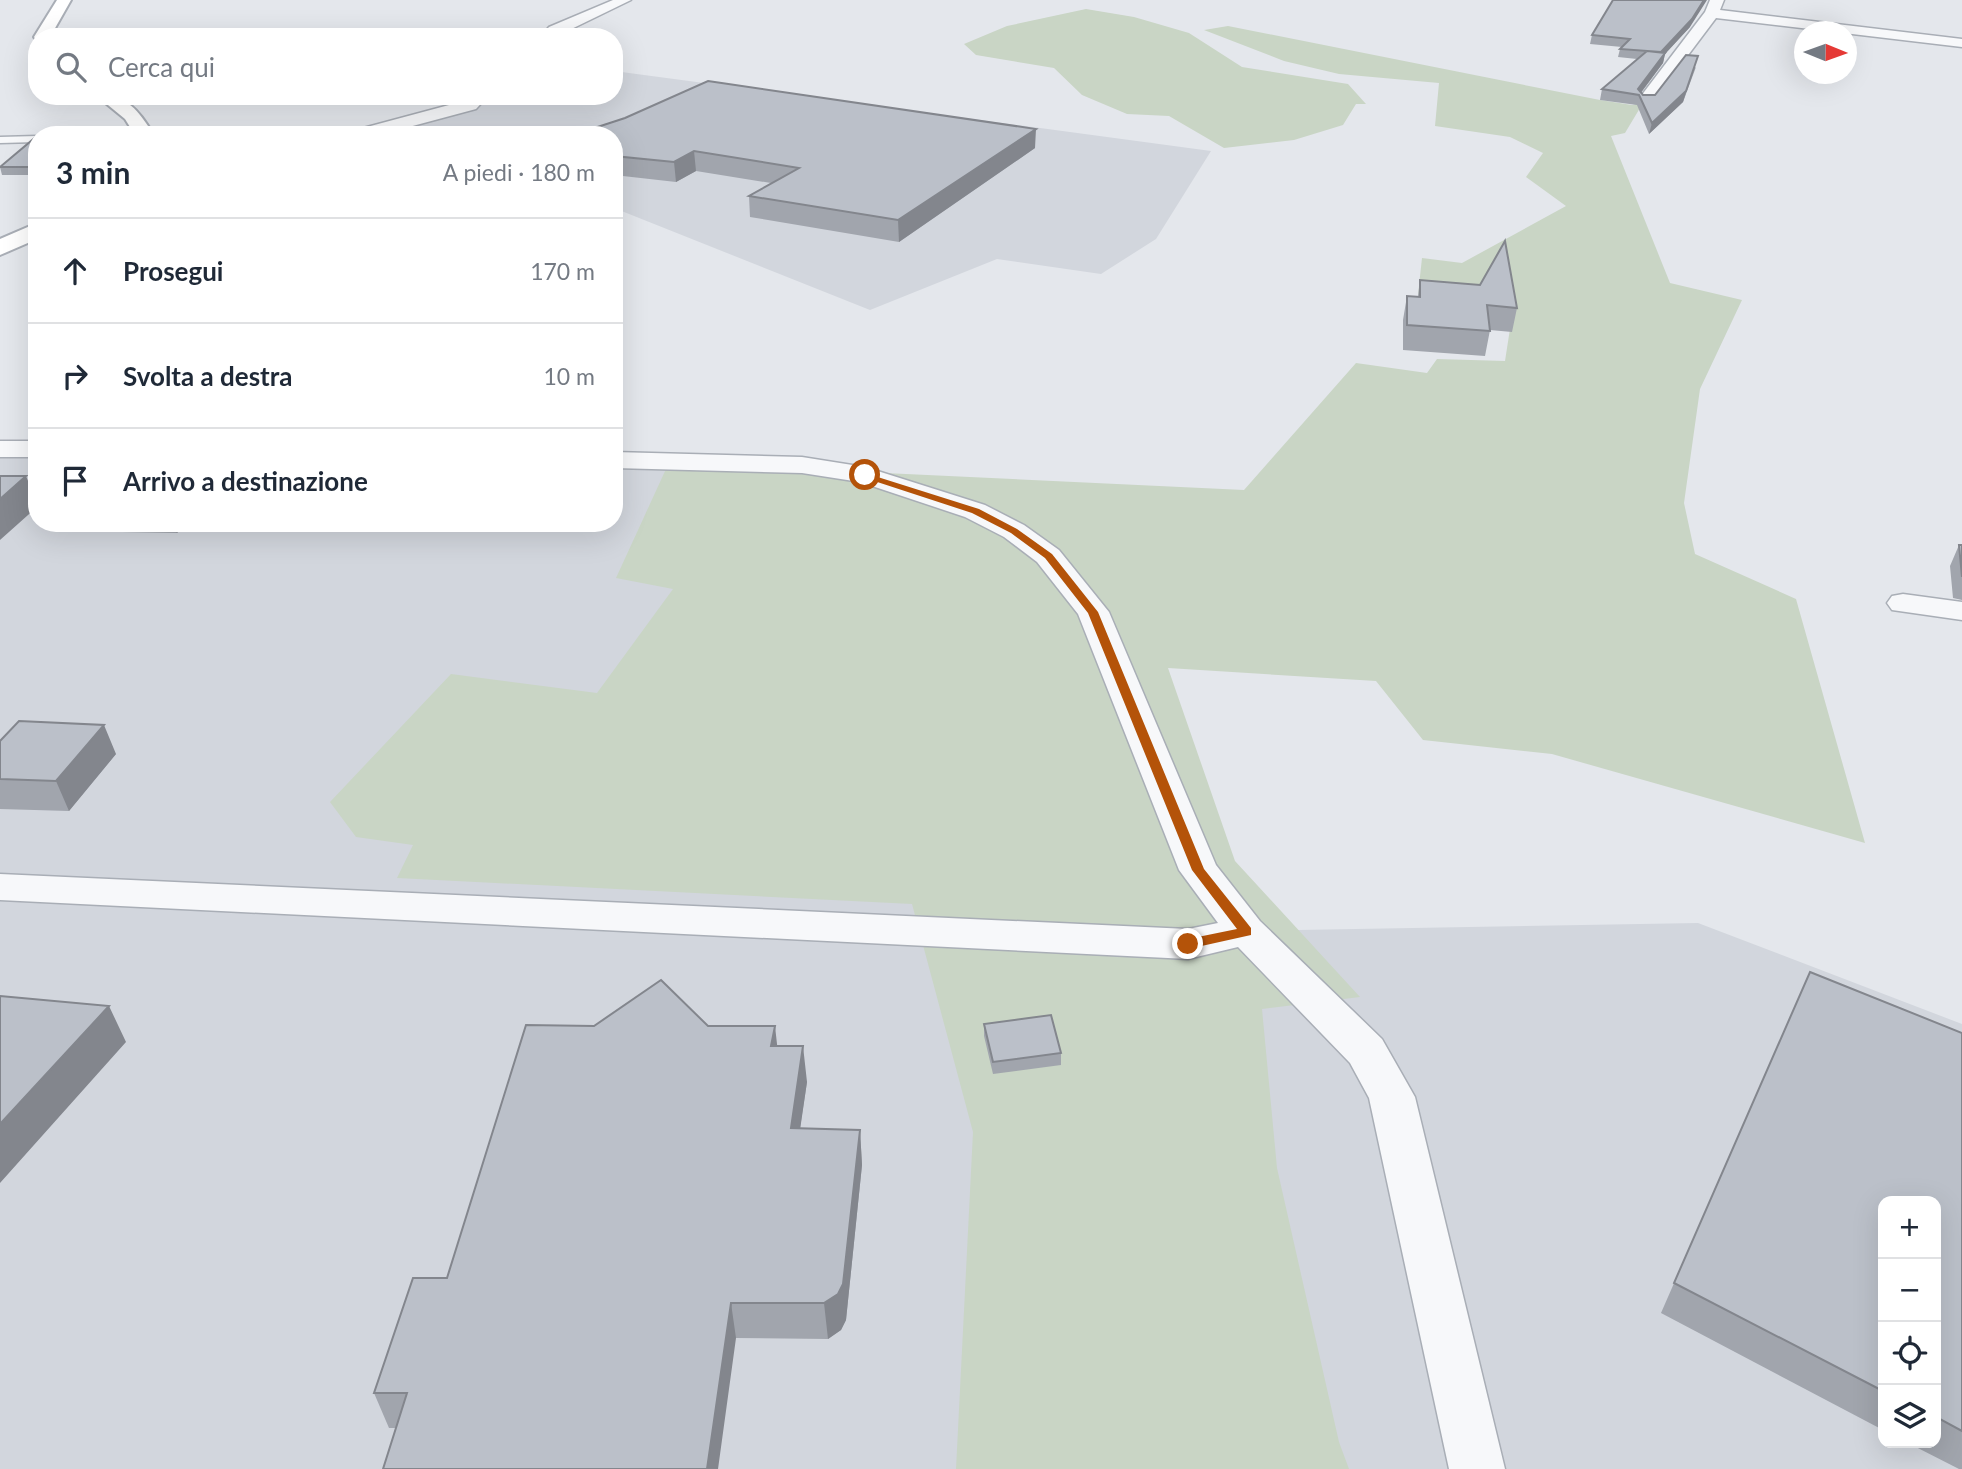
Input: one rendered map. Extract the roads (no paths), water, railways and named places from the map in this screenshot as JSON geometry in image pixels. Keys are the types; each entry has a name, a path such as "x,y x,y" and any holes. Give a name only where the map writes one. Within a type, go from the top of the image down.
{"main road":[{"path":"47,28 64,0"},
{"path":"118,105 132,115 140,126"},
{"path":"0,248 28,234"}],"street":[{"path":"559,28 624,0"},
{"path":"1646,100 1715,7 1962,43"},
{"path":"399,126 470,105"},
{"path":"0,449 28,449"},
{"path":"623,460 802,466 865,475 975,511 1023,537 1048,556 1093,612 1198,870 1246,931 1366,1051 1392,1097 1477,1469"},
{"path":"1903,603 1962,611"},
{"path":"0,887 1188,944 1246,931"}],"lane":[{"path":"0,141 28,139"}]}
